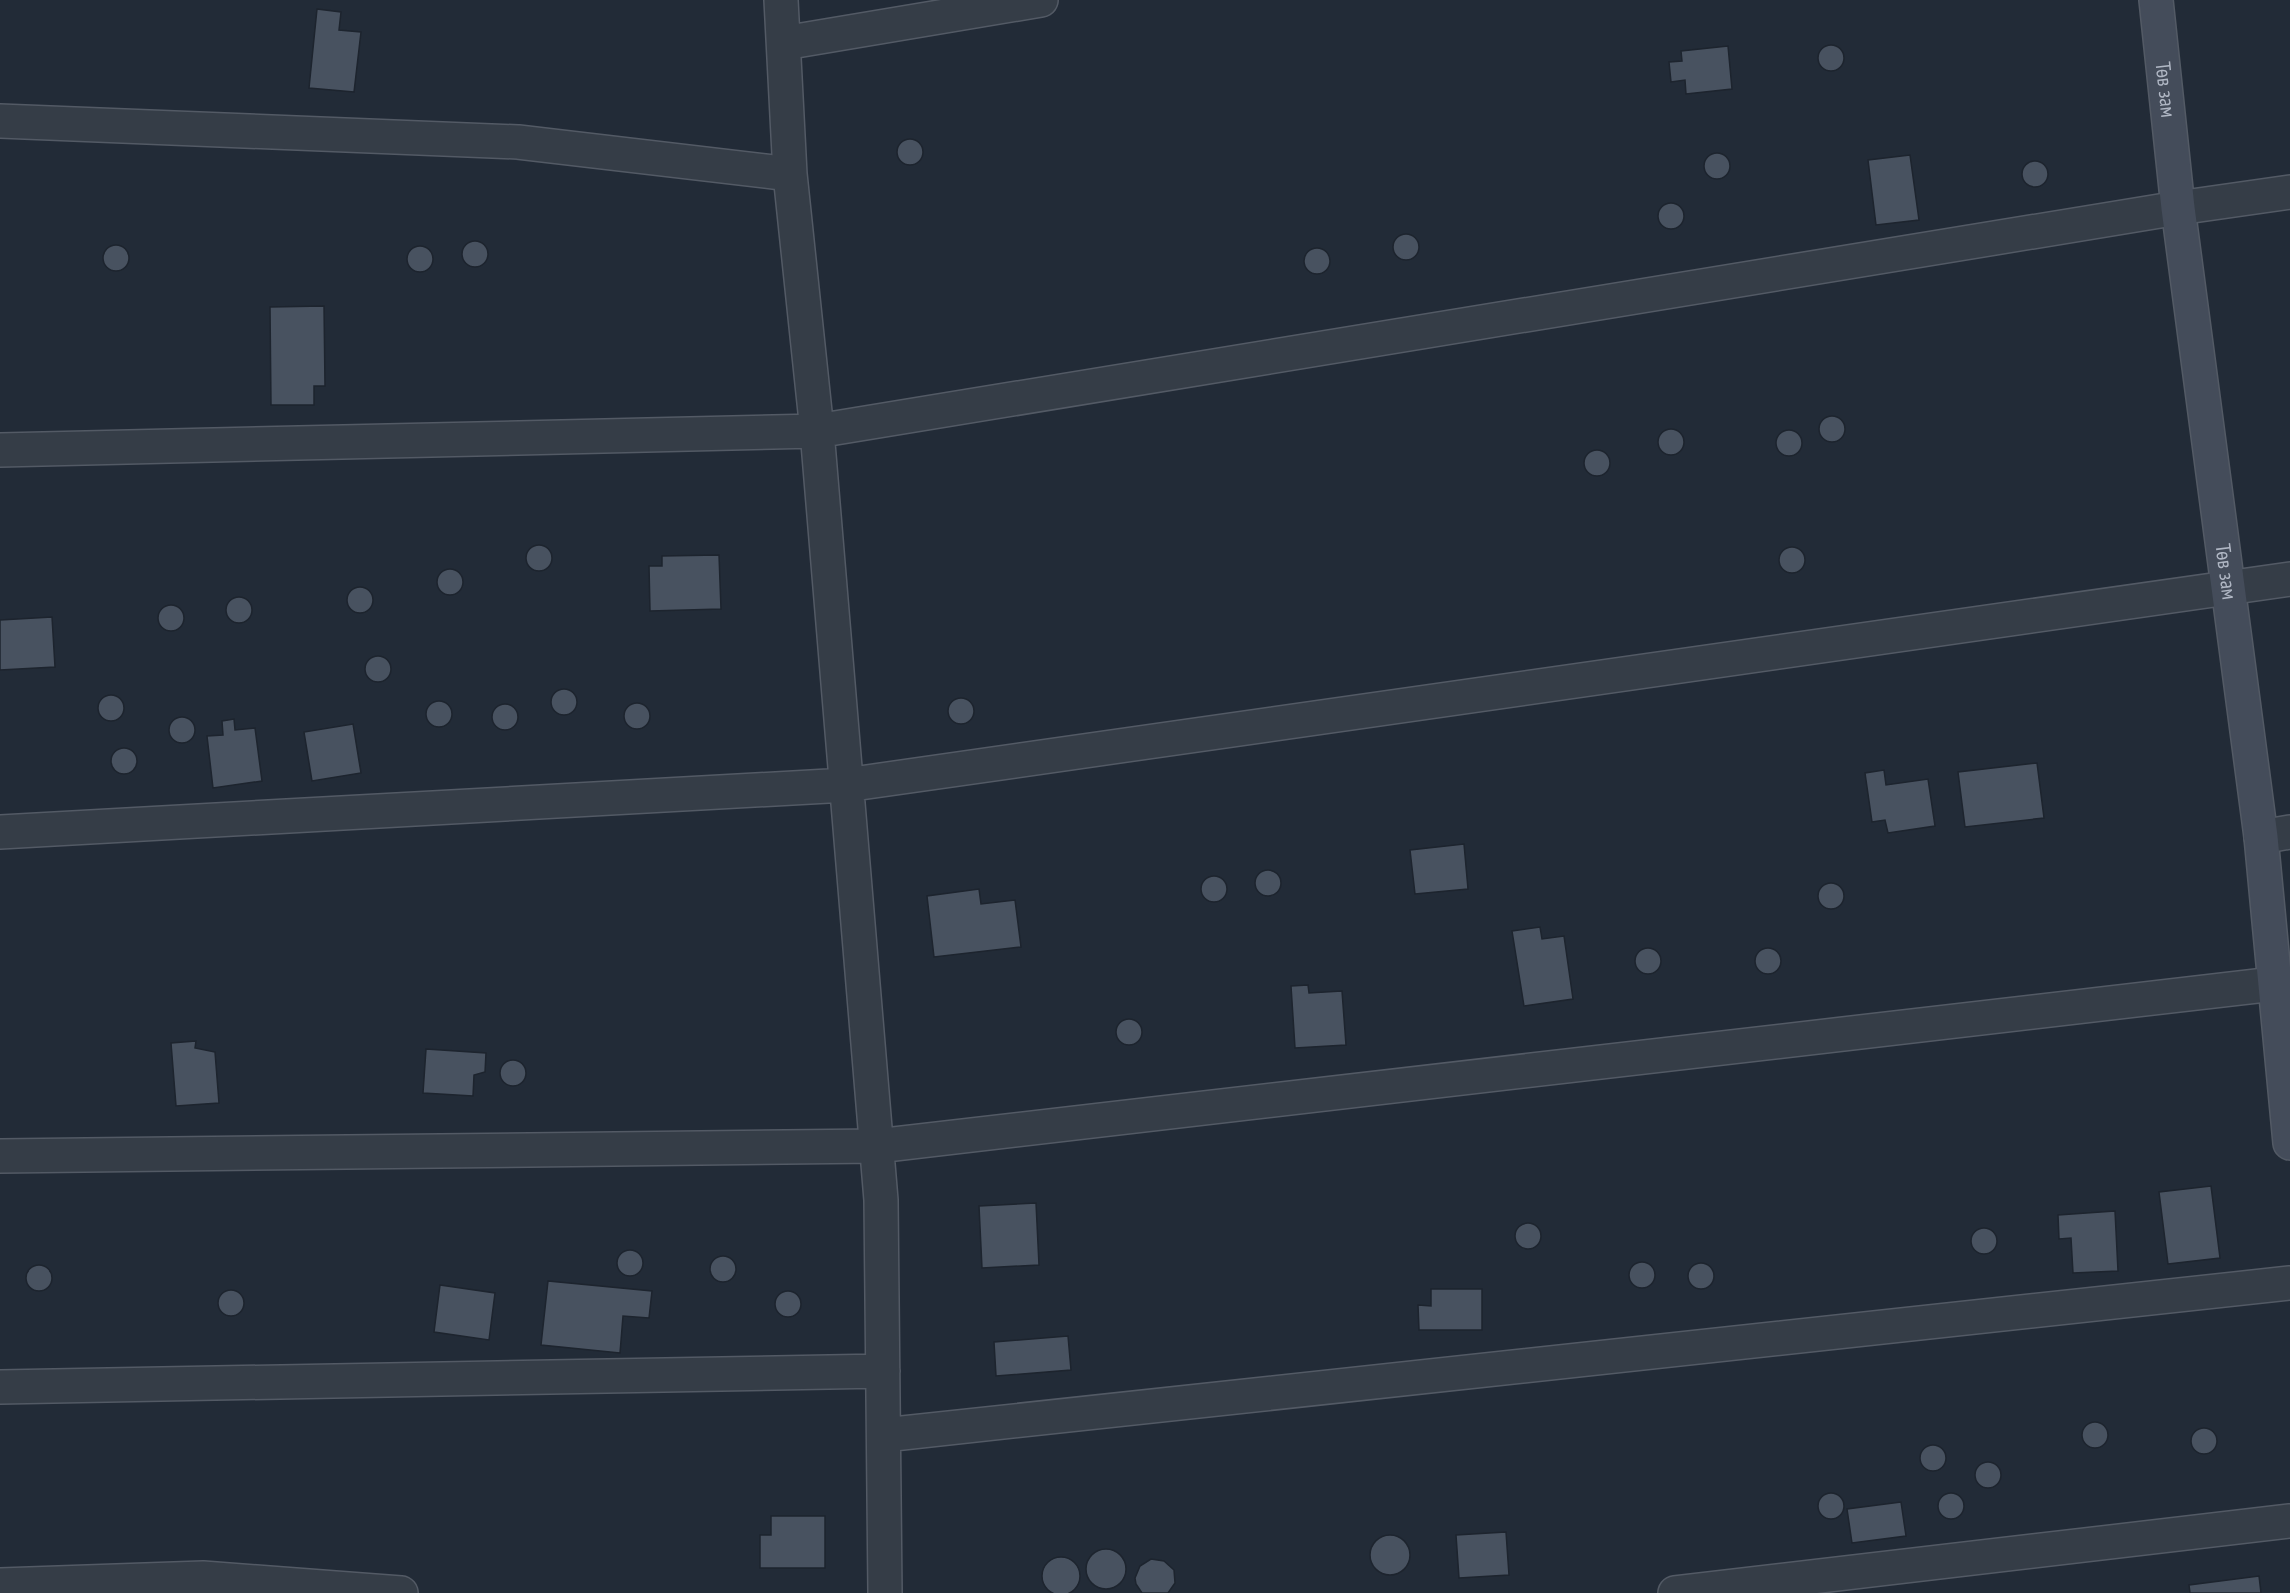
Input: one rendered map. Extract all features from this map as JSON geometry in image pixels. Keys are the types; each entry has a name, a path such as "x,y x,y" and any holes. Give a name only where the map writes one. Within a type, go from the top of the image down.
{"street":[{"path":"781,0 790,174 817,431 881,1200 885,1593"},
{"path":"784,43 1041,0"},
{"name":"Төв зам","path":"2156,0 2178,208 2230,588 2276,835 2274,984 2285,1056 2290,1143"},
{"path":"0,121 518,142 790,174"},
{"path":"0,450 817,431 2178,208 2290,192"},
{"path":"0,832 846,784 2290,579"},
{"path":"0,1156 877,1146 2274,984"},
{"path":"884,1435 2290,1283"},
{"path":"0,1387 883,1371"},
{"path":"1675,1593 2290,1521"},
{"path":"0,1585 203,1578 401,1593"}],"building":[{"path":"317,9 341,12 339,30 361,32 354,92 309,88"},
{"path":"1831,45 1840,49 1844,58 1840,67 1831,71 1822,67 1818,58 1822,49"},
{"path":"1728,46 1732,89 1686,94 1685,80 1671,82 1669,62 1682,61 1681,51"},
{"path":"910,139 919,143 923,152 919,161 910,165 901,161 897,152 901,143"},
{"path":"1717,153 1726,157 1730,166 1726,175 1717,179 1708,175 1704,166 1708,157"},
{"path":"1910,155 1919,220 1876,225 1868,160"},
{"path":"2035,161 2044,165 2048,174 2044,183 2035,187 2026,183 2022,174 2026,165"},
{"path":"1671,203 1680,207 1684,216 1680,225 1671,229 1662,225 1658,216 1662,207"},
{"path":"1406,234 1415,238 1419,247 1415,256 1406,260 1397,256 1393,247 1397,238"},
{"path":"475,241 484,245 488,254 484,263 475,267 466,263 462,254 466,245"},
{"path":"116,245 125,249 129,258 125,267 116,271 107,267 103,258 107,249"},
{"path":"420,246 429,250 433,259 429,268 420,272 411,268 407,259 411,250"},
{"path":"1317,248 1326,252 1330,261 1326,270 1317,274 1308,270 1304,261 1308,252"},
{"path":"324,306 325,386 314,386 314,405 271,405 270,307"},
{"path":"1832,416 1841,420 1845,429 1841,438 1832,442 1823,438 1819,429 1823,420"},
{"path":"1671,429 1680,433 1684,442 1680,451 1671,455 1662,451 1658,442 1662,433"},
{"path":"1789,430 1798,434 1802,443 1798,452 1789,456 1780,452 1776,443 1780,434"},
{"path":"1597,450 1606,454 1610,463 1606,472 1597,476 1588,472 1584,463 1588,454"},
{"path":"539,545 548,549 552,558 548,567 539,571 530,567 526,558 530,549"},
{"path":"1792,547 1801,551 1805,560 1801,569 1792,573 1783,569 1779,560 1783,551"},
{"path":"719,555 721,609 650,611 649,566 662,566 662,556"},
{"path":"450,569 459,573 463,582 459,591 450,595 441,591 437,582 441,573"},
{"path":"360,587 369,591 373,600 369,609 360,613 351,609 347,600 351,591"},
{"path":"239,597 248,601 252,610 248,619 239,623 230,619 226,610 230,601"},
{"path":"171,605 180,609 184,618 180,627 171,631 162,627 158,618 162,609"},
{"path":"52,617 55,667 0,670 0,620"},
{"path":"378,656 387,660 391,669 387,678 378,682 369,678 365,669 369,660"},
{"path":"564,689 573,693 577,702 573,711 564,715 555,711 551,702 555,693"},
{"path":"111,695 120,699 124,708 120,717 111,721 102,717 98,708 102,699"},
{"path":"961,698 970,702 974,711 970,720 961,724 952,720 948,711 952,702"},
{"path":"439,701 448,705 452,714 448,723 439,727 430,723 426,714 430,705"},
{"path":"637,703 646,707 650,716 646,725 637,729 628,725 624,716 628,707"},
{"path":"505,704 514,708 518,717 514,726 505,730 496,726 492,717 496,708"},
{"path":"182,717 191,721 195,730 191,739 182,743 173,739 169,730 173,721"},
{"path":"234,719 235,730 255,728 262,781 213,788 207,736 223,735 222,721"},
{"path":"353,724 361,773 312,781 304,732"},
{"path":"124,748 133,752 137,761 133,770 124,774 115,770 111,761 115,752"},
{"path":"2037,763 2044,818 1965,827 1958,772"},
{"path":"1884,770 1886,785 1928,779 1935,826 1888,833 1885,820 1872,822 1865,773"},
{"path":"1464,844 1468,889 1415,894 1410,850"},
{"path":"1268,870 1277,874 1281,883 1277,892 1268,896 1259,892 1255,883 1259,874"},
{"path":"1214,876 1223,880 1227,889 1223,898 1214,902 1205,898 1201,889 1205,880"},
{"path":"1831,883 1840,887 1844,896 1840,905 1831,909 1822,905 1818,896 1822,887"},
{"path":"979,889 981,904 1015,900 1021,947 934,957 927,896"},
{"path":"1540,927 1542,939 1564,936 1573,999 1524,1006 1512,931"},
{"path":"1648,948 1657,952 1661,961 1657,970 1648,974 1639,970 1635,961 1639,952"},
{"path":"1768,948 1777,952 1781,961 1777,970 1768,974 1759,970 1755,961 1759,952"},
{"path":"1308,985 1309,993 1342,991 1346,1045 1295,1048 1291,986"},
{"path":"1129,1019 1138,1023 1142,1032 1138,1041 1129,1045 1120,1041 1116,1032 1120,1023"},
{"path":"196,1041 195,1048 215,1052 219,1103 176,1106 171,1043"},
{"path":"426,1049 486,1053 485,1072 474,1075 473,1096 423,1093"},
{"path":"513,1060 522,1064 526,1073 522,1082 513,1086 504,1082 500,1073 504,1064"},
{"path":"2211,1186 2220,1258 2168,1264 2159,1192"},
{"path":"1036,1203 1039,1265 982,1268 979,1206"},
{"path":"2115,1211 2118,1271 2073,1273 2071,1238 2059,1239 2058,1215"},
{"path":"1528,1223 1537,1227 1541,1236 1537,1245 1528,1249 1519,1245 1515,1236 1519,1227"},
{"path":"1984,1228 1993,1232 1997,1241 1993,1250 1984,1254 1975,1250 1971,1241 1975,1232"},
{"path":"630,1250 639,1254 643,1263 639,1272 630,1276 621,1272 617,1263 621,1254"},
{"path":"723,1256 732,1260 736,1269 732,1278 723,1282 714,1278 710,1269 714,1260"},
{"path":"1642,1262 1651,1266 1655,1275 1651,1284 1642,1288 1633,1284 1629,1275 1633,1266"},
{"path":"1701,1263 1710,1267 1714,1276 1710,1285 1701,1289 1692,1285 1688,1276 1692,1267"},
{"path":"39,1265 48,1269 52,1278 48,1287 39,1291 30,1287 26,1278 30,1269"},
{"path":"548,1281 652,1291 649,1318 623,1316 620,1353 541,1345"},
{"path":"440,1285 495,1293 489,1340 434,1332"},
{"path":"1431,1289 1482,1289 1482,1330 1419,1330 1418,1305 1431,1306"},
{"path":"231,1290 240,1294 244,1303 240,1312 231,1316 222,1312 218,1303 222,1294"},
{"path":"788,1291 797,1295 801,1304 797,1313 788,1317 779,1313 775,1304 779,1295"},
{"path":"1068,1336 1071,1370 996,1376 994,1342"},
{"path":"2095,1422 2104,1426 2108,1435 2104,1444 2095,1448 2086,1444 2082,1435 2086,1426"},
{"path":"2204,1428 2213,1432 2217,1441 2213,1450 2204,1454 2195,1450 2191,1441 2195,1432"},
{"path":"1933,1445 1942,1449 1946,1458 1942,1467 1933,1471 1924,1467 1920,1458 1924,1449"},
{"path":"1988,1462 1997,1466 2001,1475 1997,1484 1988,1488 1979,1484 1975,1475 1979,1466"},
{"path":"1831,1493 1840,1497 1844,1506 1840,1515 1831,1519 1822,1515 1818,1506 1822,1497"},
{"path":"1951,1493 1960,1497 1964,1506 1960,1515 1951,1519 1942,1515 1938,1506 1942,1497"},
{"path":"1901,1502 1906,1536 1852,1543 1847,1509"},
{"path":"771,1516 825,1516 825,1568 760,1568 760,1535 771,1535"},
{"path":"1506,1532 1509,1575 1459,1578 1456,1535"},
{"path":"1390,1535 1404,1541 1410,1555 1404,1569 1390,1575 1376,1569 1370,1555 1376,1541"},
{"path":"1106,1549 1120,1555 1126,1569 1120,1583 1106,1589 1092,1583 1086,1569 1092,1555"},
{"path":"1061,1557 1075,1562 1080,1576 1075,1590 1061,1595 1047,1590 1042,1576 1047,1562"},
{"path":"1151,1559 1164,1561 1174,1570 1175,1583 1168,1593 1142,1593 1136,1584 1135,1578 1140,1566"},
{"path":"2259,1576 2261,1593 2190,1593 2189,1585"}]}
